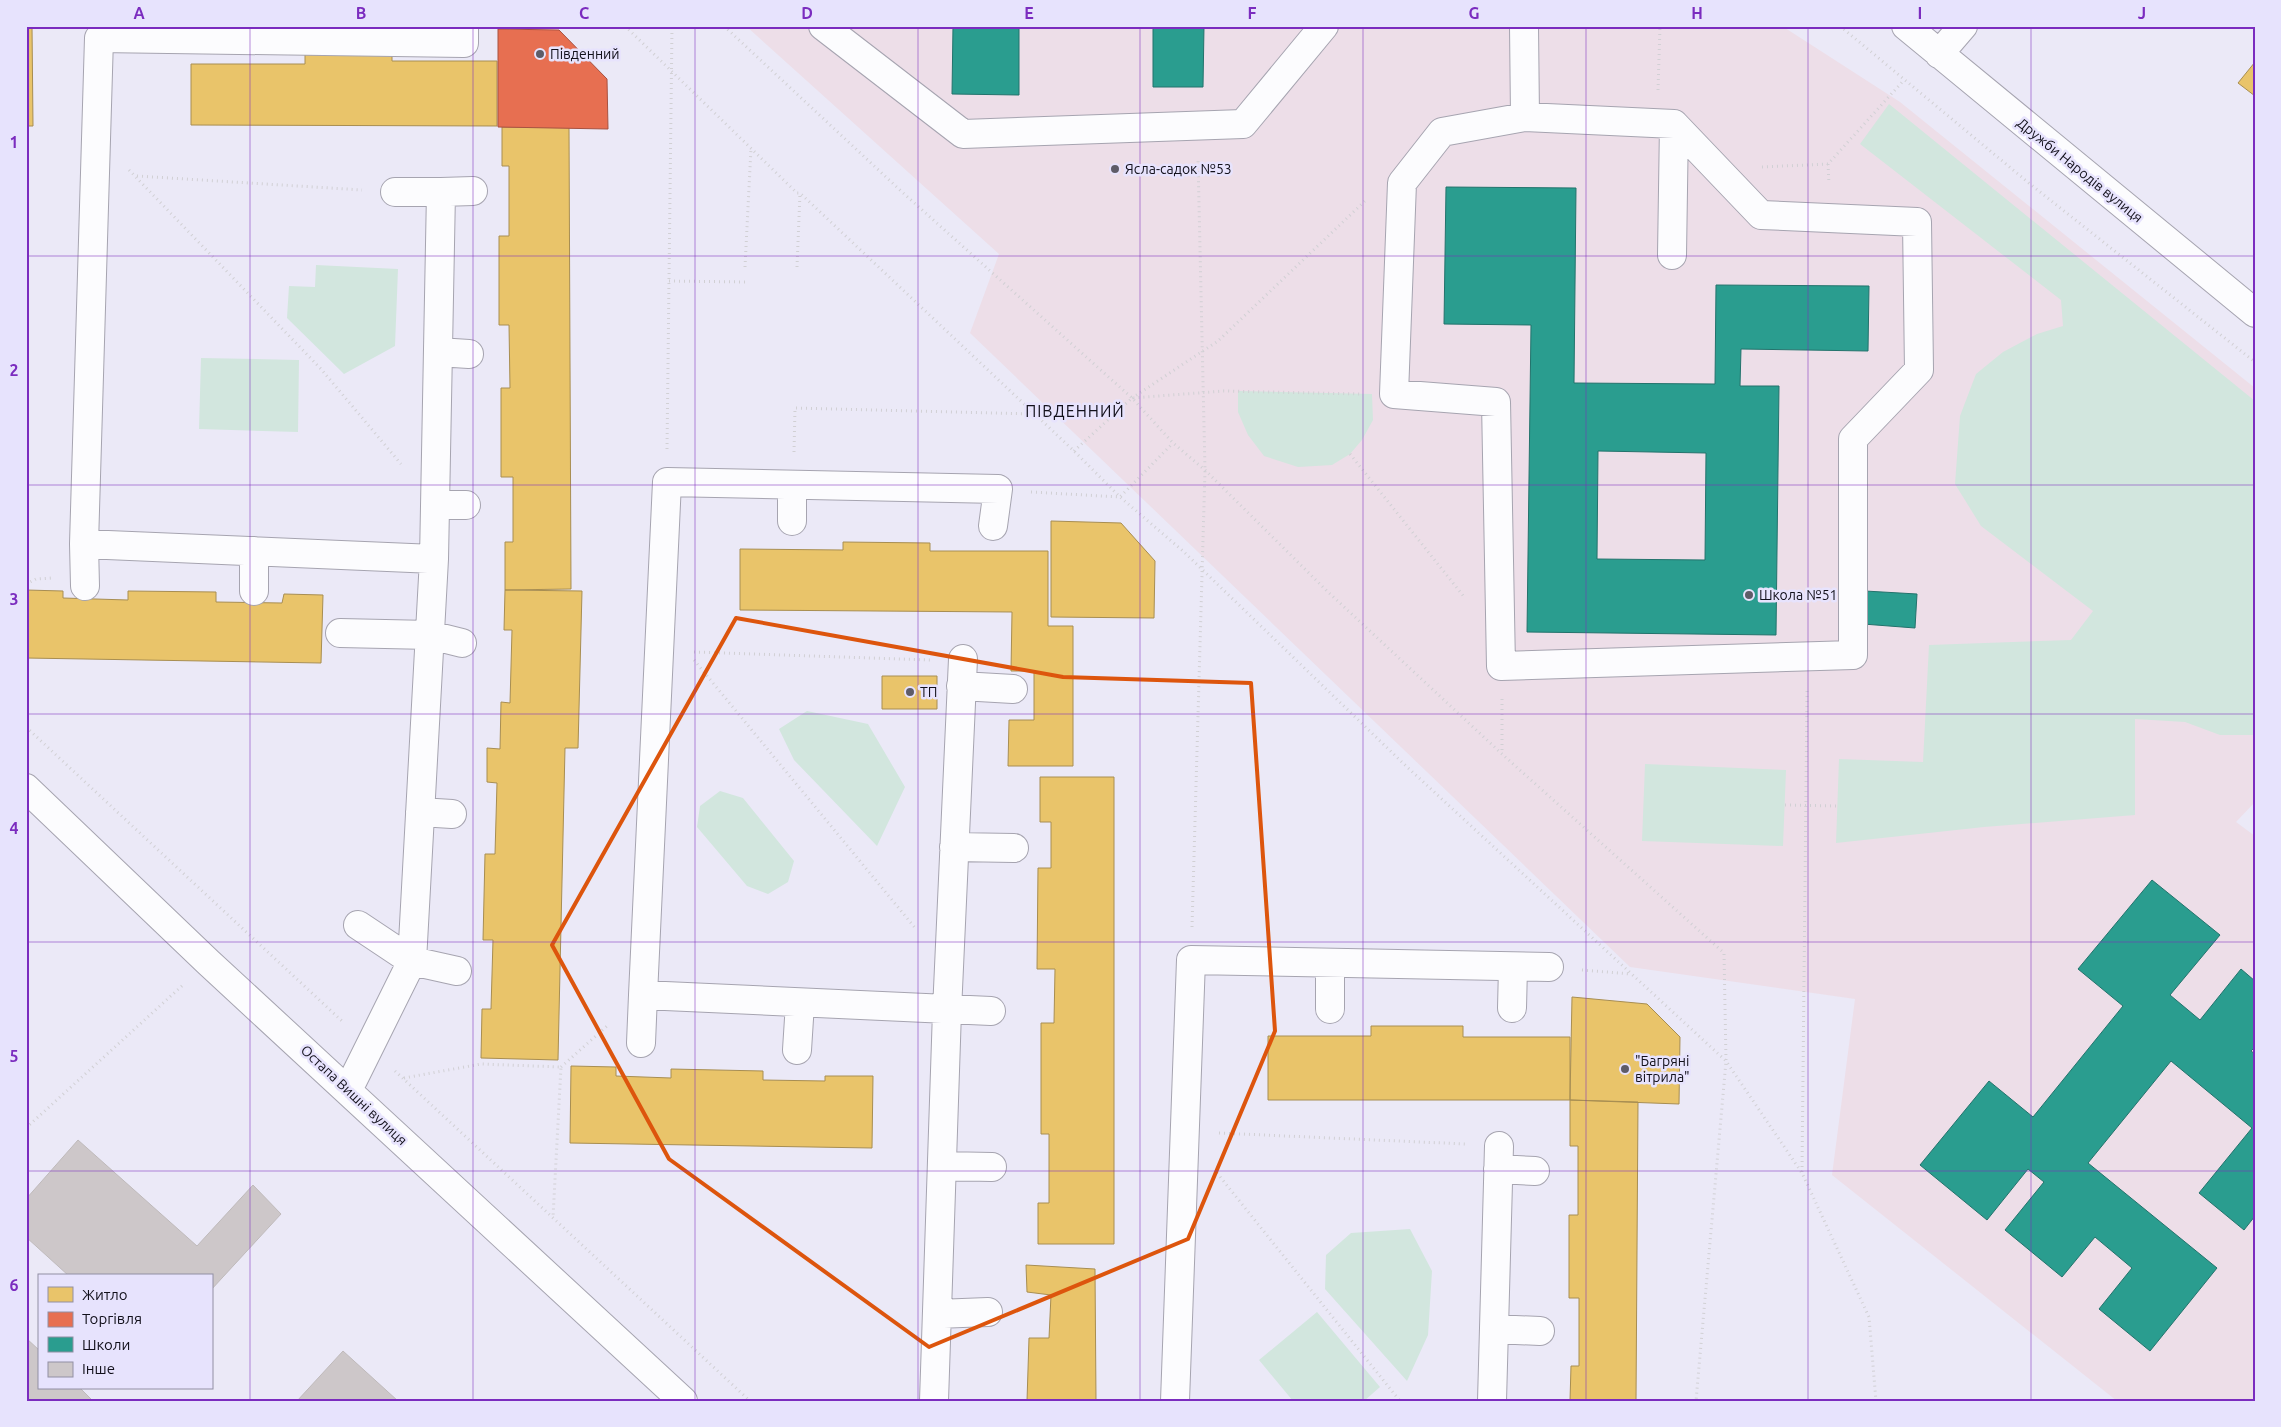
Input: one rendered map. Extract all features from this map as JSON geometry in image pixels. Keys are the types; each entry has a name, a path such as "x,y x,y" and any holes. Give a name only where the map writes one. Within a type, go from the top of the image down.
{"street":[{"path":"85,586 84,544 99,38 464,43 464,26"},
{"path":"823,26 963,134 1243,124 1324,26"},
{"path":"1524,26 1525,117"},
{"name":"Дружби Народів вулиця","path":"1906,26 2255,313"},
{"path":"1939,54 1963,26"},
{"path":"1525,117 1666,124 1716,168 1761,214 1917,222 1919,370 1853,438 1853,655 1501,654 1496,402 1394,394 1402,183 1442,132 1525,117"},
{"path":"1666,124 1672,255"},
{"path":"396,192 473,191"},
{"path":"348,1090 412,961 434,560 441,192"},
{"path":"438,352 469,354"},
{"path":"641,1043 667,482 998,490 993,526"},
{"path":"792,485 792,521"},
{"path":"435,505 466,505"},
{"path":"84,544 434,560"},
{"path":"254,551 254,591"},
{"path":"340,633 430,635 462,643"},
{"path":"934,1401 947,1011 963,659"},
{"path":"962,686 1013,689"},
{"name":"Остапа Вишні вулиця","path":"26,788 208,962 683,1401"},
{"path":"420,812 452,814"},
{"path":"954,847 1014,848"},
{"path":"358,925 412,961 457,971"},
{"path":"1175,1401 1191,960 1549,967"},
{"path":"1330,963 1330,1009"},
{"path":"1512,1008 1513,967"},
{"path":"643,995 947,1011 991,1011"},
{"path":"797,1050 800,1003"},
{"path":"1492,1401 1499,1157 1535,1171"},
{"path":"942,1166 992,1167"},
{"path":"937,1314 988,1312"},
{"path":"1494,1329 1540,1332"}],"path":[{"path":"625,26 797,193 800,193 1035,414 1120,497 1182,551 1406,766 1726,1061 1802,1173 1870,1318 1876,1401"},
{"path":"667,482 672,26"},
{"path":"724,26 901,191 1132,398 1173,443 1204,470 1327,591 1502,754 1724,953 1726,1061 1696,1401"},
{"path":"1660,26 1666,124"},
{"path":"1840,26 2030,184 2255,362"},
{"path":"1716,168 1828,164 1904,80"},
{"path":"1191,960 1204,470 1197,125"},
{"path":"96,135 321,368 435,505"},
{"path":"745,267 750,148"},
{"path":"136,176 396,192"},
{"path":"1074,451 1132,398 1218,341 1364,201 1402,183"},
{"path":"798,267 800,193"},
{"path":"669,281 745,282"},
{"path":"1132,398 1203,392 1394,394"},
{"path":"792,485 795,408 1035,414"},
{"path":"998,490 1120,497 1173,443"},
{"path":"1350,454 1501,654 1502,754"},
{"path":"660,619 687,652 935,660 963,659"},
{"path":"1802,1173 1808,656"},
{"path":"693,659 949,969"},
{"path":"1784,805 1837,806"},
{"path":"26,1128 208,962"},
{"path":"1549,967 1632,974"},
{"path":"403,1078 481,1064 561,1067 643,995"},
{"path":"553,1217 561,1067"},
{"path":"1185,1132 1499,1157"},
{"path":"1185,1132 1258,1226 1400,1401"}],"highlighted area":[{"path":"736,618 1063,677 1251,683 1275,1031 1188,1239 929,1347 669,1159 552,945"}],"shaded area":[{"name":"Школа №51","path":"746,26 1782,26 1900,102 2255,388 2255,802 2236,822 2255,836 2255,1401 2117,1401 1832,1175 1855,999 1630,967 970,333 999,254"}],"green space":[{"path":"1889,104 2255,401 2255,735 2220,735 2185,722 2135,719 2135,815 1984,827 1836,843 1839,759 1923,762 1929,645 2071,640 2093,611 1981,526 1955,484 1960,416 1976,374 2003,352 2037,334 2063,326 2061,300 1860,144"},
{"path":"316,265 398,269 395,346 344,374 287,318 289,286 315,287"},
{"path":"201,358 299,360 298,432 199,429"},
{"path":"1238,391 1372,394 1373,420 1362,440 1350,454 1332,465 1298,467 1264,456 1248,435 1238,412"},
{"path":"807,711 868,724 905,787 877,846 794,760 779,729"},
{"path":"1645,764 1786,770 1783,846 1642,841"},
{"path":"720,791 743,798 794,861 788,882 768,894 747,886 697,827 700,806"},
{"path":"1410,1229 1432,1271 1428,1335 1407,1381 1325,1289 1326,1255 1351,1233"},
{"path":"1317,1312 1380,1387 1364,1401 1293,1401 1259,1360"}],"building: Житло":[{"path":"26,26 32,26 33,126 26,126"},
{"path":"305,52 392,52 392,61 497,61 497,126 191,125 191,64 305,64"},
{"path":"2255,62 2255,96 2238,83"},
{"path":"502,127 569,127 571,589 505,590 505,542 513,542 513,477 501,477 501,388 510,388 509,325 499,325 499,236 509,236 509,166 502,166"},
{"path":"1051,521 1121,523 1155,561 1154,618 1051,617"},
{"path":"843,542 930,543 930,551 1048,551 1048,626 1073,626 1073,766 1008,766 1009,720 1034,720 1034,671 1011,671 1012,612 740,610 740,549 843,550"},
{"path":"26,590 63,591 63,598 128,600 128,591 216,592 216,602 282,603 284,594 323,595 321,663 26,658"},
{"path":"505,590 582,591 578,748 565,748 558,1060 481,1058 482,1009 491,1009 493,940 483,940 485,854 495,854 497,783 487,782 487,748 500,749 501,702 510,703 512,630 504,630"},
{"name":"ТП","path":"882,676 937,676 937,709 882,709"},
{"path":"1040,777 1114,777 1114,1244 1038,1244 1038,1203 1049,1203 1049,1134 1041,1134 1041,1023 1054,1023 1055,969 1037,969 1038,868 1051,868 1051,822 1040,822"},
{"name":"\"Багряні вітрила\"","path":"1572,997 1647,1004 1680,1037 1679,1104 1570,1100"},
{"path":"1371,1026 1463,1026 1463,1037 1570,1037 1570,1100 1268,1100 1268,1036 1371,1036"},
{"path":"571,1066 616,1067 616,1076 671,1078 671,1069 763,1071 763,1080 825,1081 825,1076 873,1076 872,1148 570,1143"},
{"path":"1570,1100 1638,1102 1636,1401 1570,1401 1571,1366 1579,1366 1579,1298 1569,1298 1569,1215 1578,1215 1578,1146 1570,1146"},
{"path":"1026,1265 1095,1269 1096,1401 1027,1401 1029,1338 1049,1338 1051,1295 1027,1292"}],"building: Торгівля":[{"name":"Південний","path":"498,29 559,30 607,79 608,129 498,127"}],"building: Школи":[{"path":"953,26 1019,26 1019,95 952,94"},
{"path":"1153,26 1204,26 1203,87 1153,87"},
{"path":"1446,187 1576,188 1574,383 1715,384 1716,285 1869,286 1868,351 1741,349 1740,386 1779,386 1776,635 1527,632 1531,325 1444,324","holes":["1598,451 1706,453 1705,560 1597,559"]},
{"path":"1865,591 1917,594 1915,628 1863,624"},
{"path":"2152,880 2220,935 2170,995 2200,1020 2241,969 2255,981 2255,1047 2251,1051 2255,1054 2255,1216 2244,1230 2199,1193 2252,1128 2171,1061 2088,1163 2217,1268 2150,1351 2099,1309 2132,1268 2095,1237 2062,1277 2005,1230 2044,1182 2028,1169 1987,1220 1920,1165 1989,1081 2033,1117 2123,1006 2078,969"}],"building: Інше":[{"path":"78,1140 197,1246 253,1185 281,1214 212,1289 212,1274 67,1274 26,1237 26,1199"},
{"path":"26,1338 38,1349 38,1390 82,1390 93,1401 26,1401"},
{"path":"343,1351 398,1401 297,1401"}],"place":[{"name":"Південний","path":"540,54"},
{"name":"Ясла-садок №53","path":"1115,169"},
{"name":"Школа №51","path":"1749,595"},
{"name":"ТП","path":"910,692"},
{"name":"\"Багряні вітрила\"","path":"1625,1069"}],"district":[{"name":"ПІВДЕННИЙ","path":"1075,411"}]}
